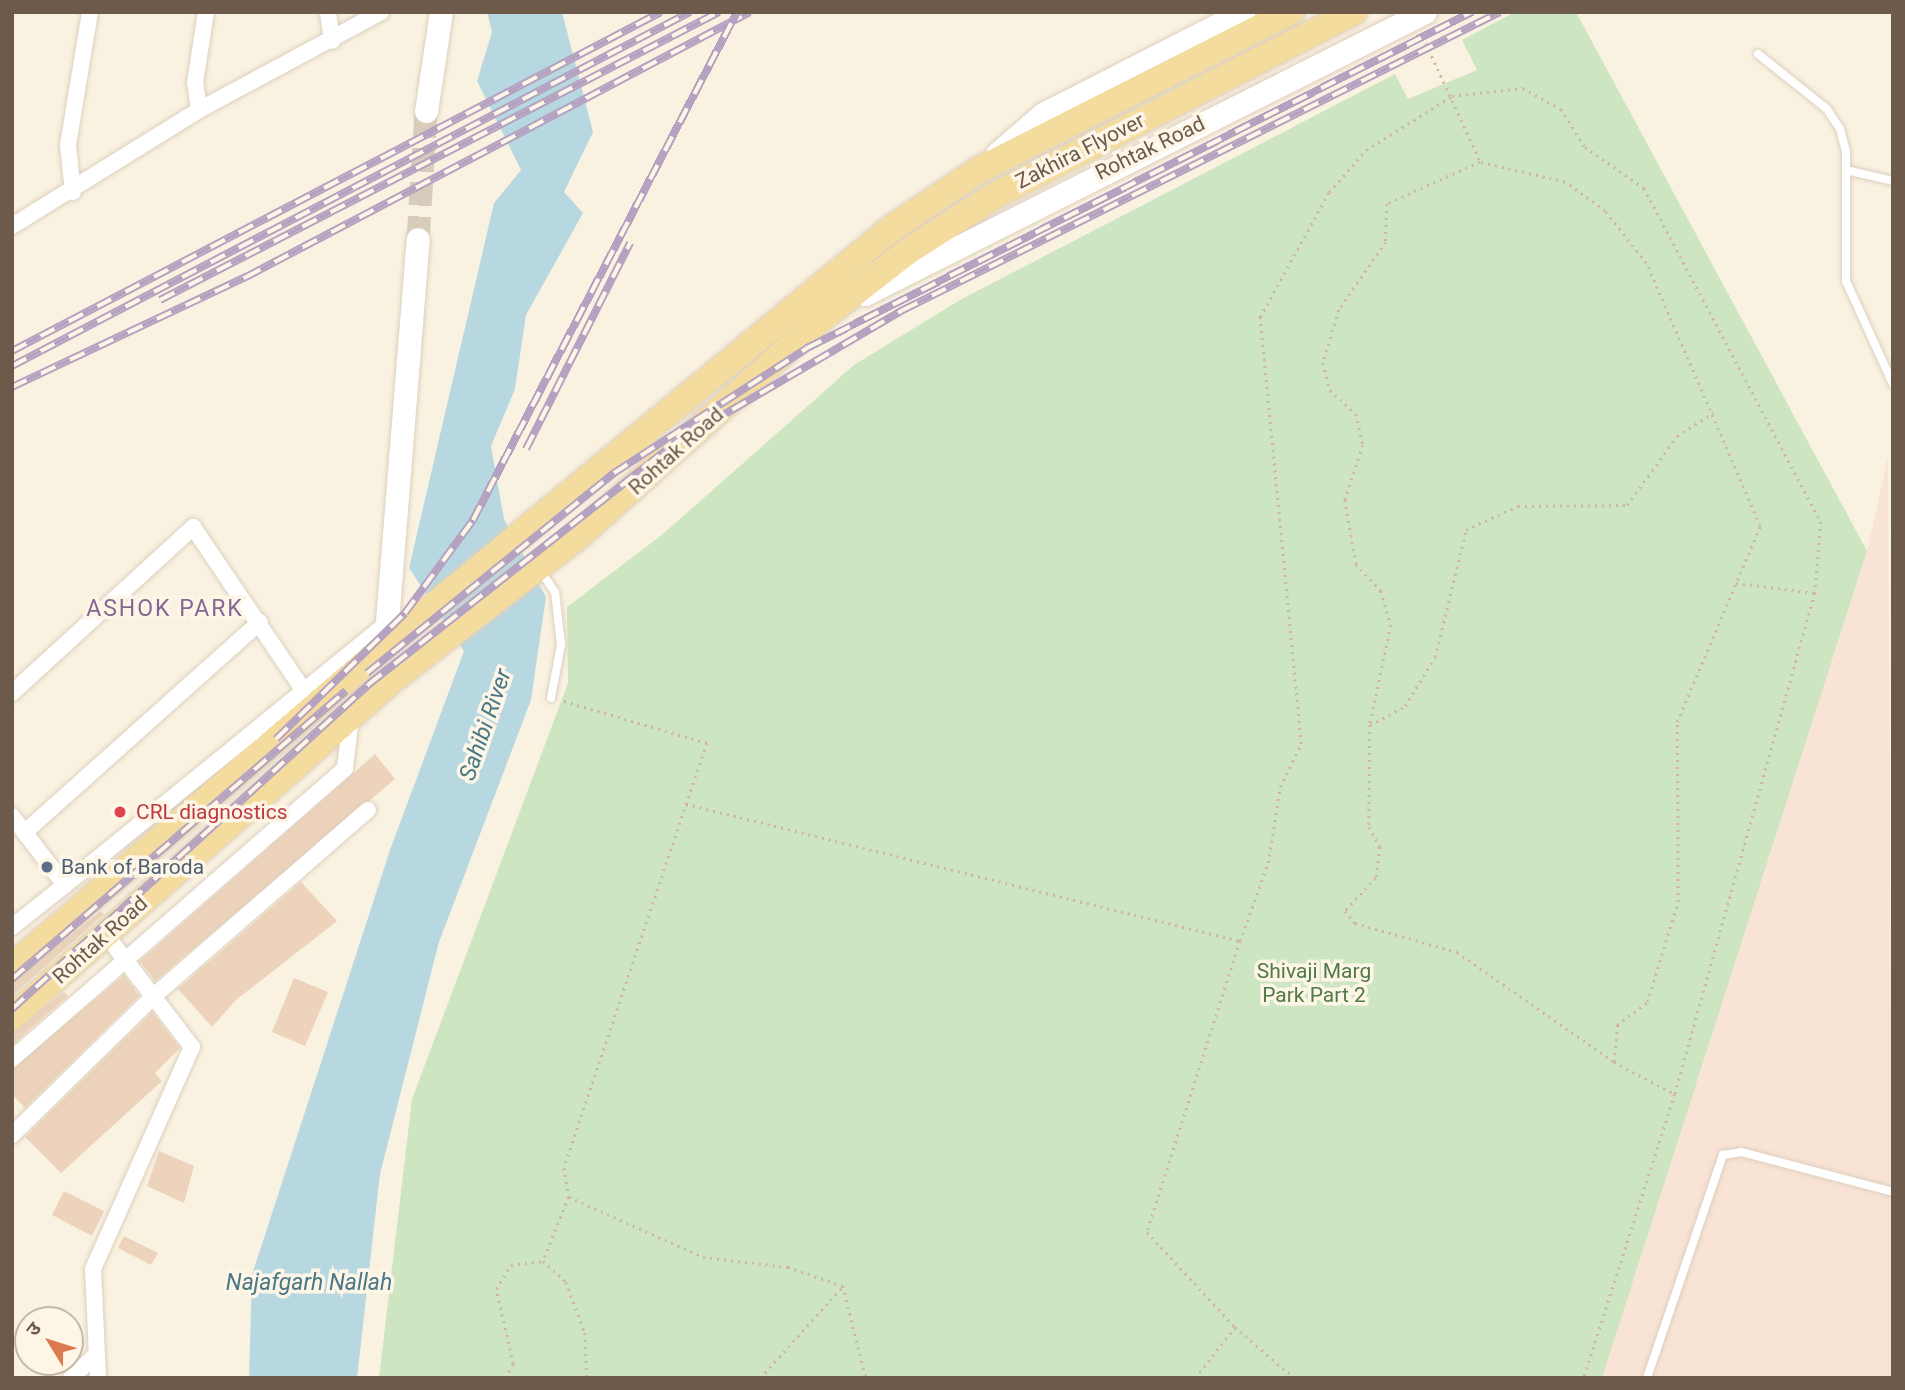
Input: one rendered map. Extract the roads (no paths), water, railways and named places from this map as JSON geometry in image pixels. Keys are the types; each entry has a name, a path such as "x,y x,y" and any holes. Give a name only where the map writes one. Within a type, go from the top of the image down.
{"main road":[{"path":"426,111 441,12"},
{"name":"Rohtak Road","path":"12,967 386,634 429,611 882,236 979,170 1043,114 1243,12"},
{"name":"Zakhira Flyover","path":"822,318 908,251 994,196 1354,12"},
{"name":"Zakhira Flyover","path":"979,170 1288,14"},
{"name":"Rohtak Road","path":"12,1017 351,717 442,640 538,567 654,472 822,318 996,224 1419,15"},
{"path":"386,634 418,239"}],"street":[{"path":"73,192 68,145 90,12"},
{"path":"200,110 195,83 206,12"},
{"path":"328,12 332,41"},
{"path":"12,226 73,192 200,110 332,41 381,12"},
{"path":"12,693 193,527 260,622 302,688"},
{"path":"25,832 260,622"},
{"path":"12,927 302,688 386,634"},
{"path":"12,1059 345,768 351,717"},
{"path":"12,1135 155,995 368,810"},
{"path":"12,816 65,885"},
{"path":"98,1378 93,1269 192,1047 155,995 106,935"},
{"path":"71,1378 96,1355"}],"lane":[{"path":"1758,54 1827,109 1840,129 1846,170 1846,281 1893,384"},
{"path":"1846,170 1893,181"},
{"path":"538,567 555,592 561,645 551,698"},
{"path":"1647,1378 1723,1155 1741,1152 1893,1192"}],"water":[{"path":"487,12 562,12 593,132 564,192 583,213 526,315 515,389 491,446 504,519 546,597 531,700 439,942 380,1174 357,1378 249,1378 252,1275 390,850 464,651 409,568 494,203 521,170 477,81 492,32"}],"tunnel":[{"path":"418,239 426,111"}],"railway":[{"path":"12,351 661,12"},
{"path":"12,366 690,12"},
{"path":"160,300 719,12"},
{"path":"276,739 405,613 473,520 737,12"},
{"path":"12,387 246,277 750,12"},
{"path":"367,673 614,473 807,348 1472,12"},
{"path":"12,1009 369,684 677,442 903,310 1500,12"},
{"path":"526,449 630,243"},
{"path":"12,979 346,691"}],"place":[{"name":"CRL diagnostics","path":"120,812"},
{"name":"Bank of Baroda","path":"47,867"}],"district":[{"name":"ASHOK PARK","path":"165,609"}],"water label":[{"name":"Sahibi River","path":"486,725"},
{"name":"Najafgarh Nallah","path":"309,1283"}],"park label":[{"name":"Shivaji Marg Park Part 2","path":"1314,983"}]}
